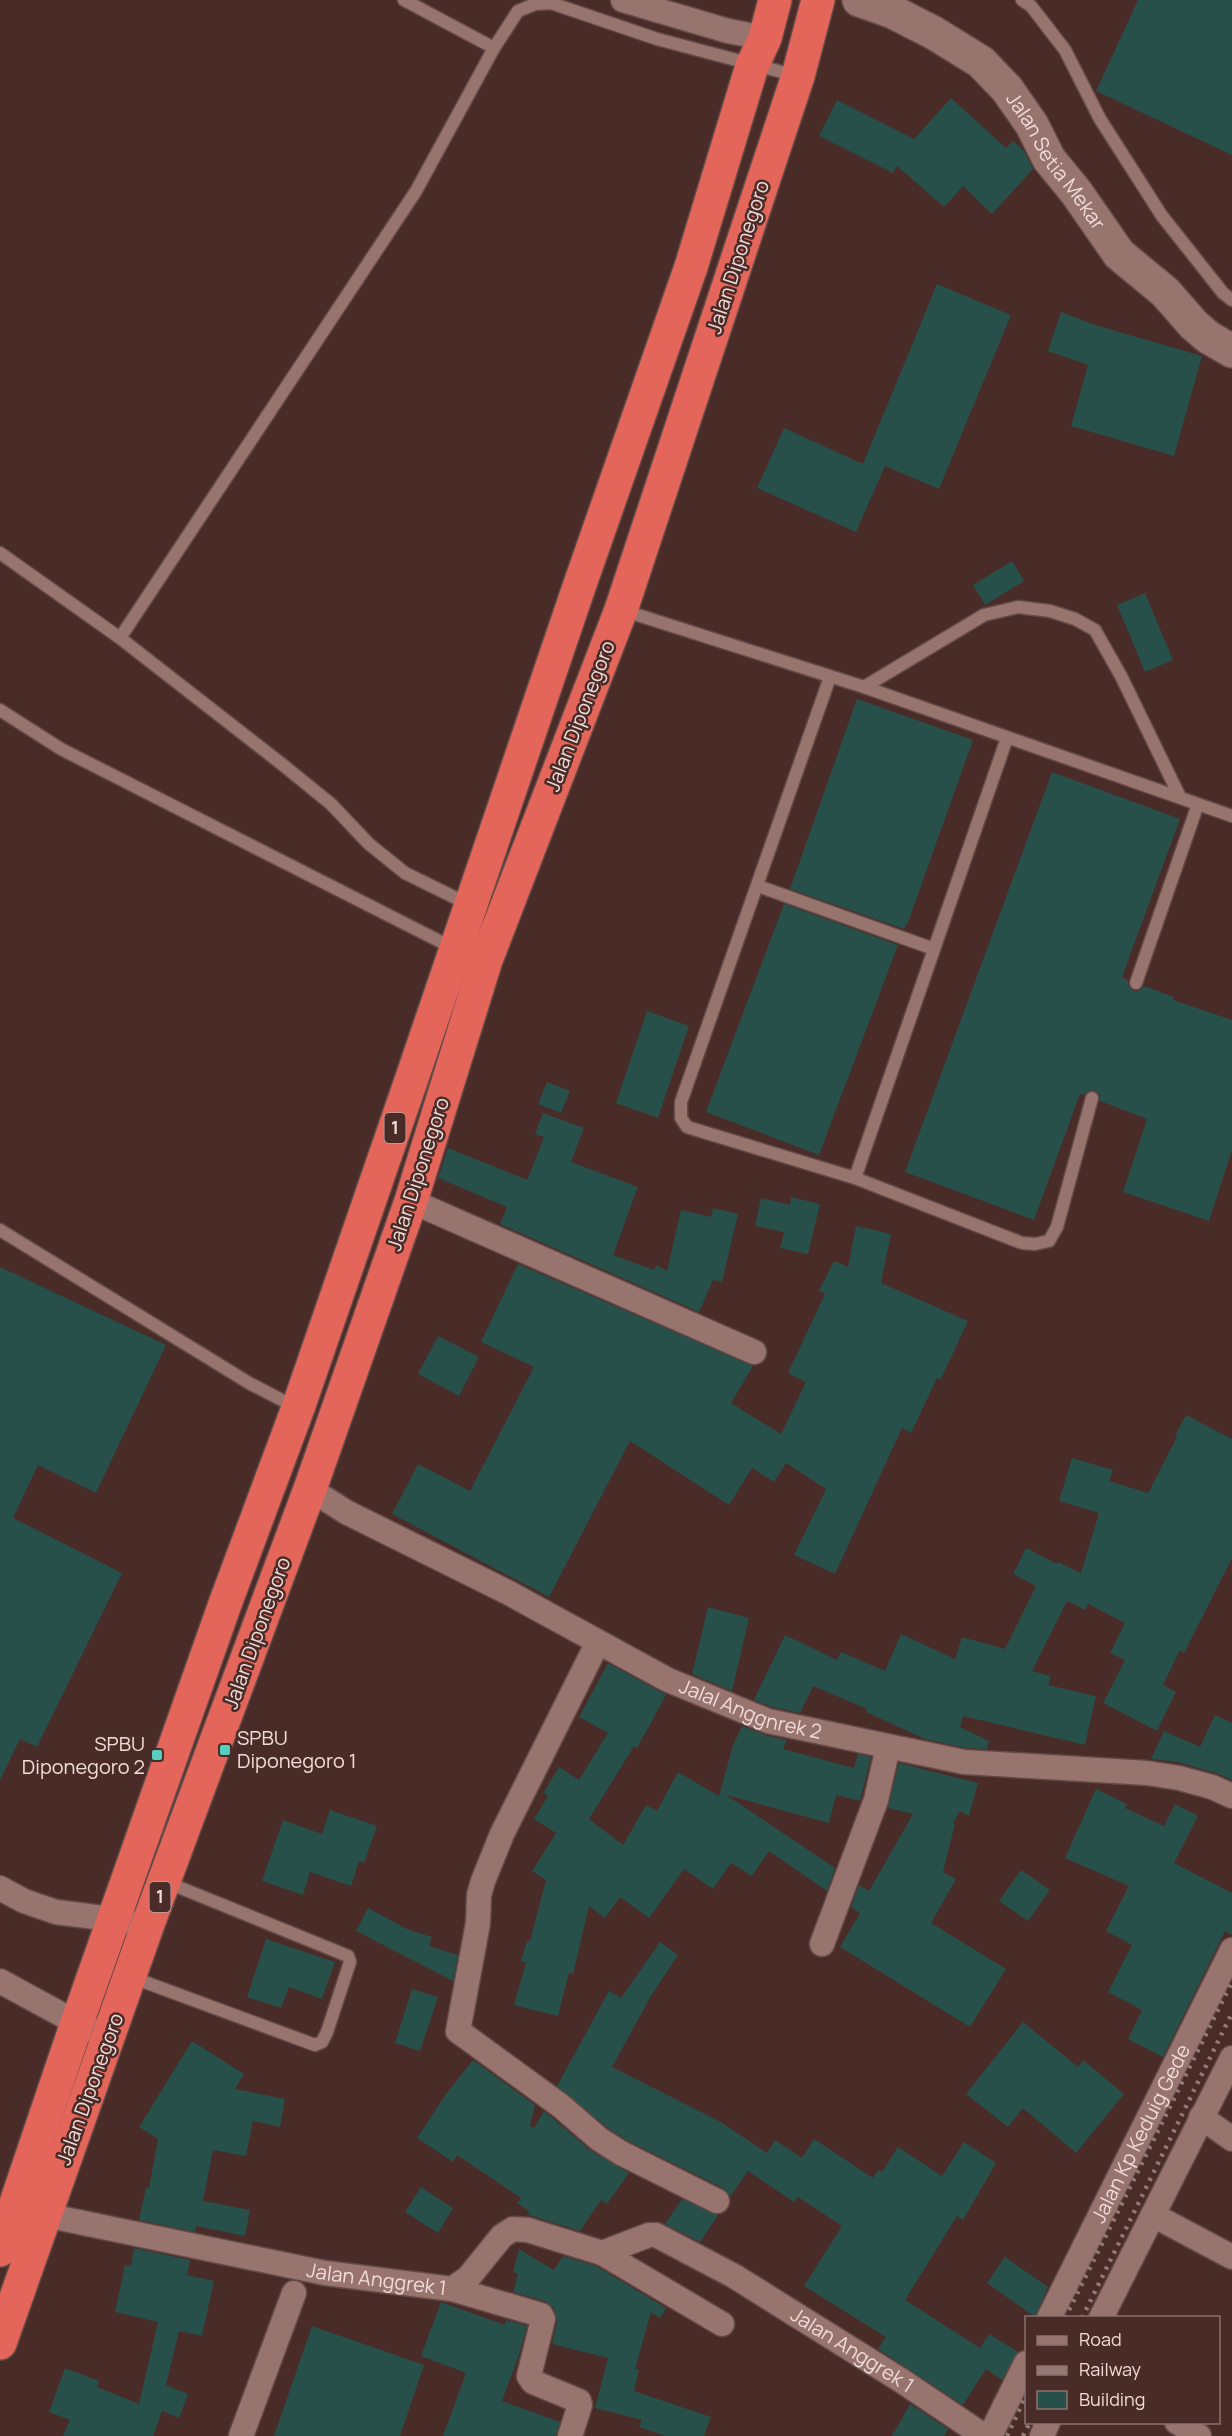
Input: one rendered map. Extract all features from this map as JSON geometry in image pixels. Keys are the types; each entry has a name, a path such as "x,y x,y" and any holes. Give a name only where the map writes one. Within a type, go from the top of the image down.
{"highway":[{"name":"Jalan Diponegoro","path":"0,2343 148,1924 166,1881 310,1489 411,1202 470,954 470,906 691,267 775,0"},
{"name":"Jalan Diponegoro","path":"0,2250 221,1615 298,1408 470,954 621,610 798,76 818,0"}],"street":[{"path":"623,0 728,31 759,52"},
{"name":"Jalan Setia Mekar","path":"859,0 893,12 981,62 1007,89 1032,125 1048,159 1076,192 1119,254 1165,292 1194,325 1232,351"},
{"path":"411,1202 754,1352"},
{"name":"Jalal Anggnrek 2","path":"310,1489 346,1512 509,1593 668,1680 768,1721 964,1762 1147,1773 1212,1787 1232,1796"},
{"path":"598,1642 502,1834 483,1881 479,1895 478,1923 458,2028 460,2034 561,2106 598,2139 717,2201"},
{"path":"822,1944 876,1800 888,1746"},
{"path":"0,1888 24,1901 56,1912 148,1924"},
{"name":"Jalan Kp Keduig Gede","path":"1050,2316 1232,1950"},
{"path":"0,1981 77,2024 109,2038"},
{"path":"1102,2316 1232,2058"},
{"path":"1201,2117 1232,2139"},
{"name":"Jalan Anggrek 1","path":"45,2215 325,2273 452,2289 468,2278 496,2242 513,2229 528,2230 602,2253 649,2235 656,2235 734,2276 902,2381 984,2436"},
{"path":"1153,2215 1232,2257"},
{"path":"602,2253 722,2324"},
{"path":"452,2289 541,2315 543,2319 529,2376 533,2382 579,2401 580,2405 570,2436"},
{"path":"241,2436 294,2293"},
{"path":"990,2436 1025,2366"},
{"path":"1180,2424 1199,2436"}],"lane":[{"path":"404,0 494,48"},
{"path":"1022,0 1031,6 1065,50 1100,118 1162,216 1222,293 1232,300"},
{"path":"120,638 416,191 494,48 518,11 535,4 551,3 657,39 759,52 798,76"},
{"path":"0,553 120,638 307,784 331,804 369,844 405,873 470,906"},
{"path":"864,687 984,615 1018,607 1050,611 1075,619 1095,630 1121,676 1180,797"},
{"path":"621,610 864,687 1232,816"},
{"path":"830,677 681,1102 681,1118 687,1127 855,1178 1022,1243 1035,1244 1049,1241 1057,1227 1092,1098"},
{"path":"0,710 61,749 470,954"},
{"path":"855,1178 1007,738"},
{"path":"1136,983 1198,804"},
{"path":"758,886 934,949"},
{"path":"0,1230 239,1377 298,1408"},
{"path":"131,1977 315,2045 322,2042 327,2032 350,1962 348,1956 166,1881"}],"building":[{"path":"1138,0 1232,0 1232,155 1096,91"},
{"path":"951,98 1006,148 1013,141 1024,151 1033,169 992,214 963,186 944,207 897,166 893,173 819,136 837,100 914,139"},
{"path":"937,284 1011,315 939,489 885,466 856,532 757,488 784,428 863,464"},
{"path":"1061,312 1095,325 1202,356 1174,456 1071,426 1088,365 1048,351"},
{"path":"1012,561 1024,581 985,605 973,585"},
{"path":"1145,593 1173,660 1145,672 1117,605"},
{"path":"857,699 973,740 904,929 790,889"},
{"path":"1052,772 1180,819 1122,977 1128,980 1128,985 1133,991 1138,991 1144,986 1174,997 1173,1000 1232,1020 1232,1150 1209,1221 1123,1192 1147,1119 1100,1101 1100,1095 1094,1090 1084,1095 1080,1094 1034,1220 905,1172"},
{"path":"784,904 898,945 819,1155 706,1112"},
{"path":"647,1011 689,1026 658,1118 616,1103"},
{"path":"547,1082 570,1091 561,1113 538,1104"},
{"path":"543,1113 584,1128 571,1162 638,1187 613,1255 654,1270 656,1265 667,1271 681,1210 711,1217 713,1208 738,1214 722,1282 713,1280 699,1312 500,1224 507,1207 438,1178 448,1148 527,1180 544,1137 535,1134"},
{"path":"791,1197 820,1204 808,1254 780,1248 784,1232 755,1226 761,1198 790,1205"},
{"path":"856,1226 891,1234 881,1283 968,1321 941,1379 937,1378 911,1433 902,1428 835,1574 794,1555 826,1489 786,1463 774,1482 752,1468 729,1505 630,1441 549,1597 392,1514 418,1464 470,1491 534,1367 481,1342 518,1264 753,1366 731,1403 781,1434 806,1382 788,1373 825,1294 819,1291 834,1261 848,1267"},
{"path":"0,1267 166,1345 96,1493 38,1465 13,1518 122,1573 37,1747 20,1739 0,1780"},
{"path":"438,1336 479,1357 459,1396 418,1374"},
{"path":"1186,1415 1232,1439 1232,1558 1184,1653 1180,1650 1163,1685 1176,1692 1157,1731 1103,1703 1125,1660 1110,1653 1125,1623 1088,1604 1085,1610 1067,1601 1032,1671 1051,1676 1048,1685 1096,1696 1085,1745 963,1716 960,1727 989,1741 987,1749 966,1748 925,1739 866,1712 867,1709 813,1686 800,1713 772,1707 754,1700 785,1635 837,1660 841,1652 885,1671 901,1634 955,1659 962,1637 1005,1649 1036,1586 1013,1574 1026,1548 1081,1573 1099,1513 1059,1501 1072,1458 1113,1470 1109,1481 1148,1493"},
{"path":"708,1607 749,1618 732,1691 692,1674"},
{"path":"608,1663 666,1695 637,1748 634,1746 589,1819 623,1845 646,1805 657,1811 678,1772 719,1796 733,1745 742,1726 787,1740 783,1749 854,1768 858,1754 871,1757 860,1801 836,1795 829,1823 726,1795 835,1868 827,1891 769,1851 752,1876 731,1863 713,1889 684,1869 649,1918 620,1897 605,1918 589,1906 573,1974 569,1973 558,2016 514,2005 526,1962 521,1961 527,1941 530,1941 546,1880 532,1871 556,1833 534,1819 548,1796 543,1793 559,1767 579,1780 608,1733 579,1717"},
{"path":"1215,1715 1232,1723 1232,1780 1177,1762 1151,1759 1164,1731 1200,1747"},
{"path":"899,1763 978,1783 969,1816 960,1811 953,1823 955,1824 943,1872 956,1879 931,1923 1006,1969 970,2027 840,1947 860,1913 851,1907 859,1885 869,1891 913,1814 888,1808"},
{"path":"1096,1789 1127,1804 1125,1808 1164,1826 1175,1804 1198,1816 1174,1863 1232,1893 1232,1935 1225,1931 1163,2057 1128,2039 1142,2010 1108,1992 1132,1945 1106,1931 1129,1886 1065,1858"},
{"path":"330,1810 377,1826 364,1863 359,1861 351,1886 310,1872 303,1895 262,1881 283,1820 322,1834"},
{"path":"1021,1870 1050,1890 1028,1921 999,1901"},
{"path":"368,1908 409,1930 432,1937 429,1946 458,1955 453,1981 356,1931"},
{"path":"266,1939 335,1962 322,1999 289,1987 281,2008 247,1997"},
{"path":"660,1942 678,1955 651,1996 612,2067 719,2121 767,2153 775,2140 802,2158 814,2139 873,2178 878,2170 882,2172 898,2147 942,2176 964,2142 996,2163 963,2220 957,2216 905,2300 980,2348 989,2334 1018,2352 1002,2380 986,2369 963,2405 878,2349 886,2337 804,2286 842,2226 798,2197 794,2202 748,2171 730,2197 723,2188 628,2141 608,2128 557,2086 609,1991 621,1998"},
{"path":"412,1989 438,1997 420,2051 395,2043"},
{"path":"1023,2022 1078,2067 1083,2060 1124,2094 1076,2153 1023,2108 1008,2127 966,2094"},
{"path":"192,2041 244,2074 235,2089 285,2099 280,2127 253,2121 246,2156 213,2150 203,2201 250,2210 245,2236 196,2226 195,2232 139,2220 146,2188 149,2188 158,2139 139,2127"},
{"path":"473,2060 535,2105 530,2126 534,2128 544,2111 591,2151 629,2173 607,2204 601,2200 580,2231 528,2214 529,2211 517,2203 521,2198 457,2155 453,2162 417,2138 446,2094"},
{"path":"421,2187 453,2208 438,2233 405,2212"},
{"path":"682,2199 718,2215 700,2242 665,2224"},
{"path":"134,2248 190,2260 187,2275 214,2281 202,2336 179,2331 166,2385 188,2394 179,2418 162,2411 153,2436 63,2436 70,2420 49,2412 65,2368 99,2381 97,2387 139,2404 158,2322 115,2312 125,2265 131,2266"},
{"path":"519,2249 554,2270 563,2256 596,2266 666,2308 660,2318 651,2312 635,2369 639,2370 634,2391 711,2417 704,2436 665,2436 639,2427 642,2420 595,2408 608,2358 552,2344 557,2322 554,2308 545,2301 513,2292 518,2274 513,2272"},
{"path":"1005,2257 1048,2287 1034,2316 987,2283"},
{"path":"441,2302 505,2325 506,2320 527,2326 502,2401 560,2422 556,2436 443,2436 466,2373 421,2356"},
{"path":"312,2326 424,2365 400,2436 274,2436"},
{"path":"910,2404 948,2429 944,2436 892,2436"}],"railway":[{"path":"1066,2316 1232,1982"},
{"path":"1083,2316 1232,2013"},
{"path":"1007,2436 1025,2398"},
{"path":"1023,2436 1029,2424"}],"place":[{"name":"SPBU Diponegoro 1","path":"225,1750"},
{"name":"SPBU Diponegoro 2","path":"157,1755"}]}
